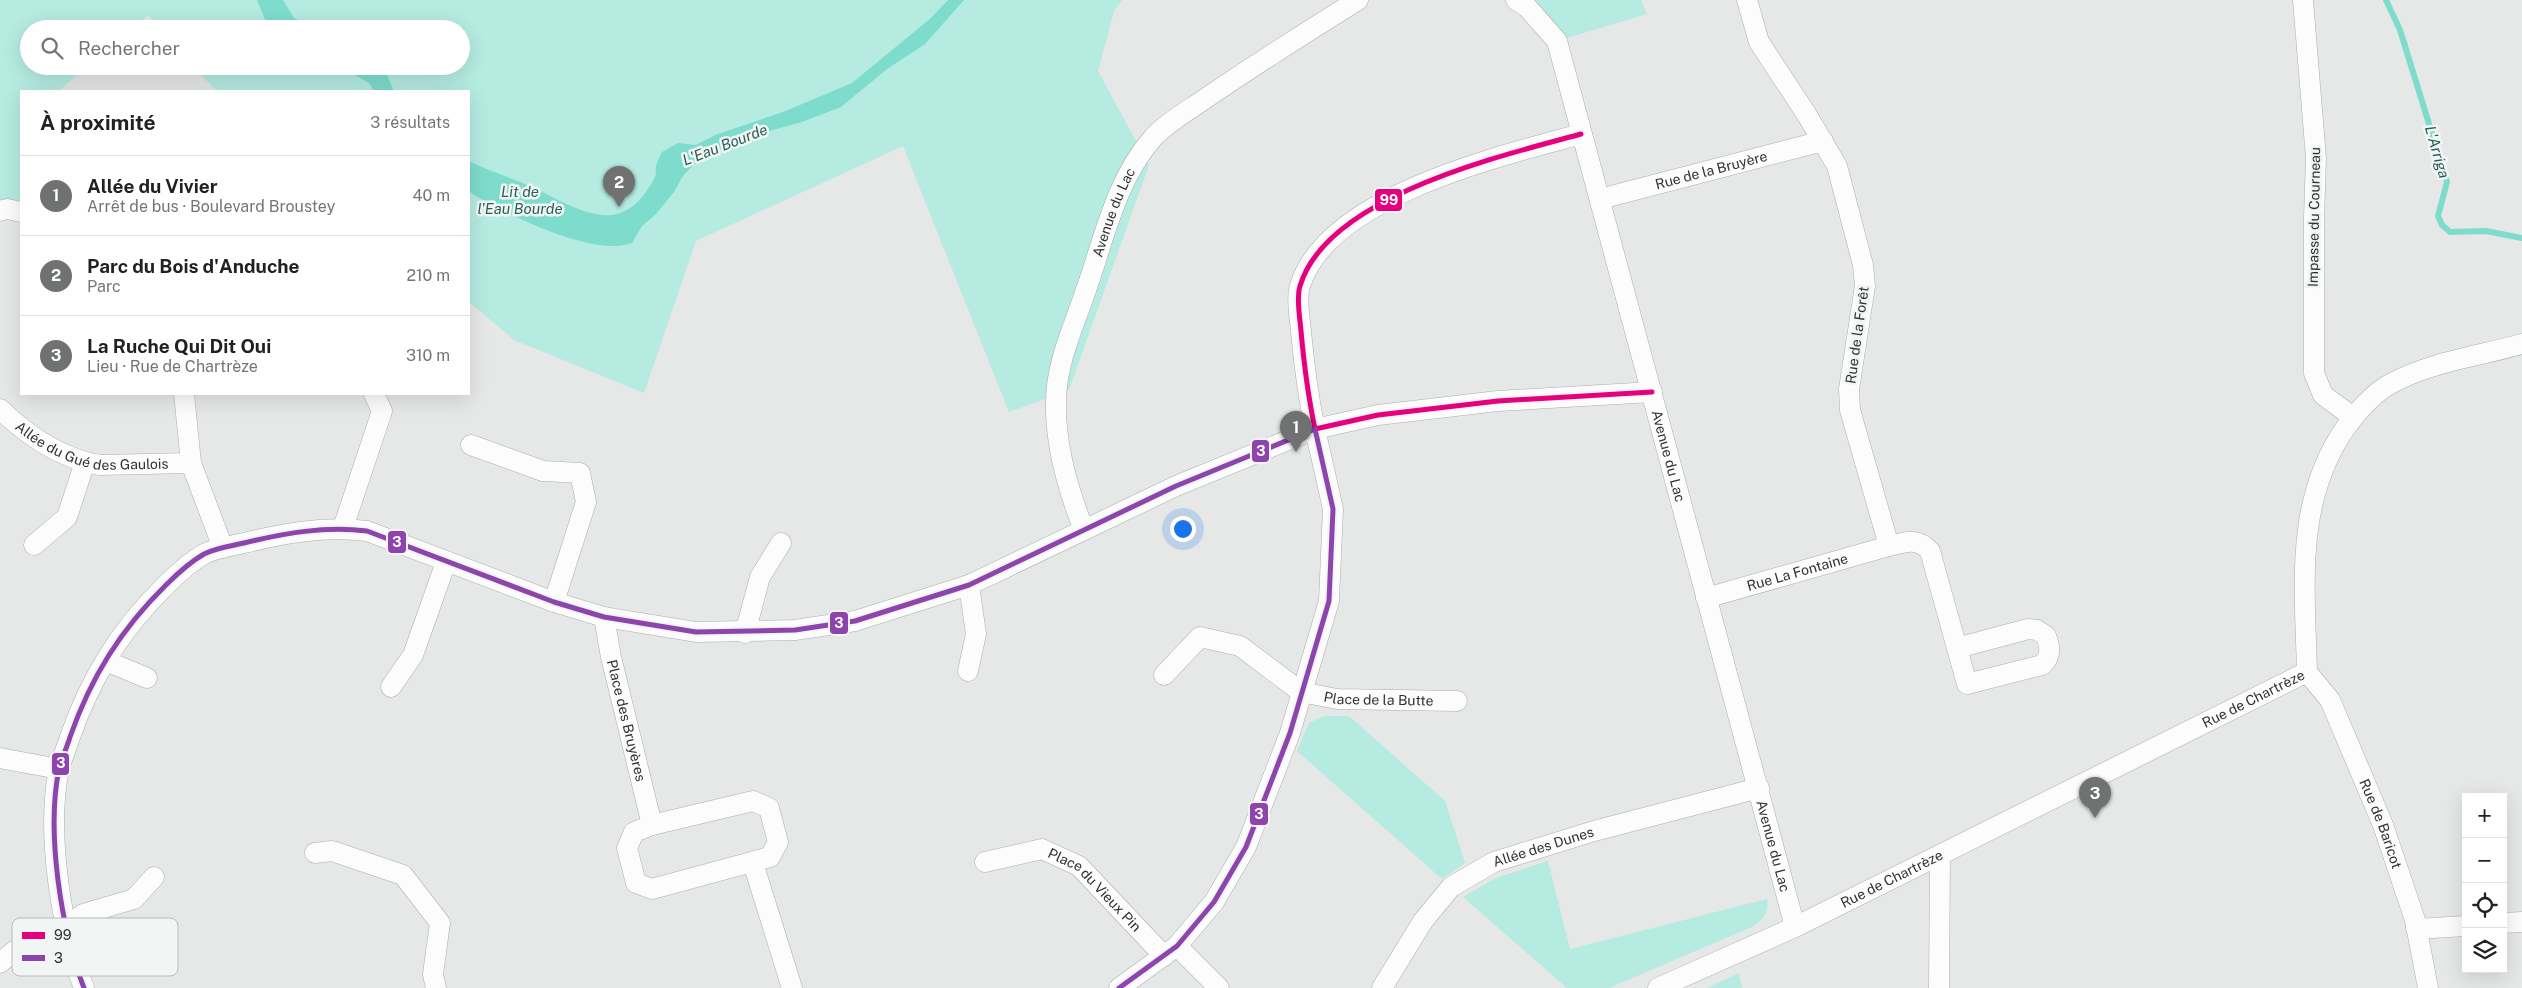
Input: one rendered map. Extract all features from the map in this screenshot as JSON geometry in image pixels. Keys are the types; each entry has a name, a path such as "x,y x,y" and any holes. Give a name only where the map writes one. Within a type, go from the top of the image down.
{"street":[{"name":"Avenue du Lac","path":"1084,530 1064,470 1058,438 1057,381 1064,353 1115,204 1128,176 1153,138 1176,119 1358,0"},
{"name":"Avenue du Lac","path":"1516,0 1527,7 1557,41 1795,927"},
{"name":"Rue de la Forêt","path":"1747,0 1759,42 1837,166 1863,265 1865,286 1849,389 1850,410 1889,546"},
{"name":"Impasse du Courneau","path":"2303,0 2316,158 2313,237 2314,373 2323,394 2353,417"},
{"path":"1119,988 1170,951 1214,902 1246,847 1290,733 1329,601 1333,509 1308,395 1299,315 1299,287 1310,262 1326,242 1358,218 1398,195 1446,174 1581,134"},
{"name":"Rue de la Bruyère","path":"1600,199 1823,141"},
{"path":"0,211 7,209 20,212"},
{"name":"Rue de Chartrèze","path":"1658,988 1795,927 2307,672 2303,597 2305,556 2310,516 2321,471 2332,448 2353,417 2390,384 2414,372 2522,344"},
{"path":"66,918 56,858 55,812 59,769 82,706 94,679 126,628 182,570 204,554 222,548 311,530 343,528 367,530 554,602 604,617 696,632 745,633 795,630 855,621 969,585 1176,486 1315,429 1378,415 1480,403 1652,392"},
{"name":"Allée du Gué des Gaulois","path":"184,395 191,463 222,548"},
{"path":"343,528 382,411 374,395"},
{"name":"Allée du Gué des Gaulois","path":"0,409 35,437 85,462 100,465 191,463"},
{"path":"470,445 542,471 580,473 586,502 554,602"},
{"path":"34,545 67,517 85,462"},
{"path":"1889,546 1912,540 1923,544 1930,551 1957,648"},
{"path":"745,633 760,576 781,543"},
{"name":"Rue La Fontaine","path":"1706,598 1889,546"},
{"path":"391,686 413,655 446,562"},
{"path":"968,671 976,634 969,585"},
{"name":"Place des Bruyères","path":"604,617 611,657 652,825"},
{"path":"1164,675 1200,637 1240,646 1301,692"},
{"path":"106,661 147,678"},
{"name":"Rue de Baricot","path":"2307,672 2330,700 2383,825 2416,929 2428,988"},
{"name":"Place de la Butte","path":"1301,692 1337,699 1457,701"},
{"path":"0,758 59,769"},
{"name":"Allée des Dunes","path":"1382,988 1423,921 1451,887 1494,862 1594,831 1759,788"},
{"path":"752,801 769,808 778,842 770,858 652,889 636,883 627,848 634,832 652,825 752,801"},
{"name":"Place du Vieux Pin","path":"984,862 1042,849 1079,866 1170,951"},
{"path":"315,853 332,850 403,875 440,923 433,974 436,988"},
{"path":"1939,988 1940,856"},
{"path":"753,863 792,988"},
{"path":"77,918 83,914 134,899 154,877"},
{"path":"2507,923 2522,922"},
{"path":"2416,929 2462,926"},
{"path":"1170,951 1219,988"},
{"path":"0,963 12,952"},
{"path":"80,976 84,988"}],"shaded area":[{"path":"0,0 1122,0 1114,11 1098,71 1149,165 1069,390 1009,412 903,146 696,241 644,393 514,340 470,303 470,90 216,90 201,75 470,75 470,20 152,20 148,15 142,20 20,20 20,75 77,75 62,90 20,90 20,206 0,211"},
{"path":"1535,0 1641,0 1647,14 1567,38"},
{"path":"1324,716 1349,716 1445,801 1465,863 1442,879 1297,751 1309,723"},
{"path":"1548,861 1570,949 1767,899 1766,911 1761,921 1754,926 1609,988 1567,988 1463,897 1496,878"},
{"path":"1739,973 1742,988 1707,988"}],"water":[{"path":"257,0 283,0 294,18 299,20 265,20"},
{"name":"Lit de l'Eau Bourde","path":"948,0 964,0 925,44 887,69 841,107 802,122 730,144 696,162 683,176 674,192 656,214 642,226 632,243 615,246 572,239 525,221 470,193 470,161 585,211 601,215 615,214 629,209 643,197 655,177 656,166 662,152 678,143 696,145 715,135 783,112 852,83 931,18"},
{"path":"354,75 387,75 394,90 373,90 369,83"}],"waterway":[{"name":"L'Arriga","path":"2386,0 2400,30 2447,182 2438,216 2442,225 2450,232 2486,231 2522,238"}],"transit line":[{"name":"99","path":"1581,134 1507,154 1421,184 1380,204 1344,227 1317,255 1300,286 1298,296 1305,368 1315,429 1378,415 1498,401 1652,392"},
{"name":"3","path":"65,918 55,850 55,794 59,769 78,715 109,655 135,619 184,568 213,550 290,533 335,529 367,531 554,602 604,617 696,632 795,630 855,621 969,585 1176,486 1315,429 1333,509 1329,601 1290,733 1246,847 1214,902 1177,946 1119,988"},
{"name":"3","path":"80,976 84,988"}],"place":[{"name":"Parc du Bois d'Anduche","path":"619,207"},
{"name":"Allée du Vivier","path":"1296,452"},
{"name":"La Ruche Qui Dit Oui","path":"2095,818"}],"water label":[{"name":"L'Eau Bourde","path":"725,145"}]}
